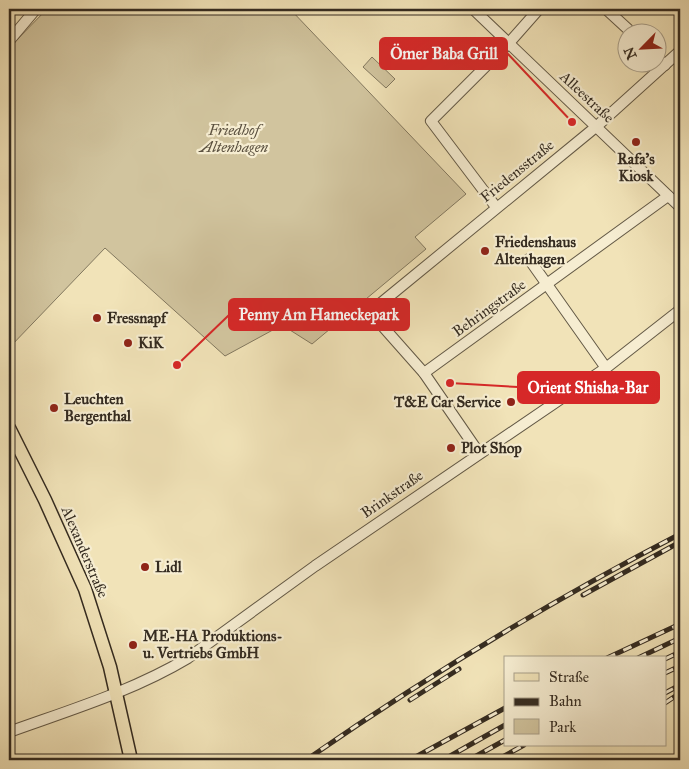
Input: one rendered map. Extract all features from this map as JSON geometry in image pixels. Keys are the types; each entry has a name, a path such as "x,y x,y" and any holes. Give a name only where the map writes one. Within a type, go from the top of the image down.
{"main road":[{"name":"Alexanderstraße","path":"9,428 45,500 85,589 110,666 131,760"}],"street":[{"path":"9,41 36,9"},
{"name":"Alleestraße","path":"473,9 680,207"},
{"path":"496,207 431,122 509,43 539,9"},
{"path":"606,9 620,22"},
{"name":"Friedensstraße","path":"666,64 680,51"},
{"name":"Friedensstraße","path":"424,373 370,312 597,126 657,72"},
{"name":"Behringstraße","path":"424,373 668,196"},
{"path":"529,259 548,282 606,368"},
{"name":"Brinkstraße","path":"9,732 116,693 167,671 205,647 315,566 606,368 680,310"},
{"path":"424,373 479,453"}],"green space":[{"name":"Friedhof Altenhagen","path":"47,9 290,9 466,194 415,237 426,249 312,344 282,325 225,356 105,248 9,348 9,48"},
{"path":"372,57 395,79 386,88 363,67"}],"railway":[{"path":"306,760 397,699 490,641 584,586 680,534"},
{"path":"583,595 680,542"},
{"path":"611,656 680,624"},
{"path":"642,656 680,638"},
{"path":"666,659 680,652"},
{"path":"666,673 680,666"},
{"path":"410,700 459,669"},
{"path":"666,692 680,685"},
{"path":"666,702 680,693"},
{"path":"410,760 504,709"},
{"path":"443,760 504,726"},
{"path":"469,760 504,741"},
{"path":"497,760 522,746"}],"place":[{"name":"Ömer Baba Grill","path":"572,122"},
{"name":"Rafa's Kiosk","path":"636,142"},
{"name":"Friedenshaus Altenhagen","path":"485,251"},
{"name":"Fressnapf","path":"97,318"},
{"name":"KiK","path":"128,343"},
{"name":"Penny Am Hameckepark","path":"177,365"},
{"name":"Orient Shisha-Bar","path":"450,383"},
{"name":"T&E Car Service","path":"511,402"},
{"name":"Leuchten Bergenthal","path":"54,408"},
{"name":"Plot Shop","path":"451,448"},
{"name":"Lidl","path":"145,567"},
{"name":"ME-HA Produktions- u. Vertriebs GmbH","path":"133,645"}]}
